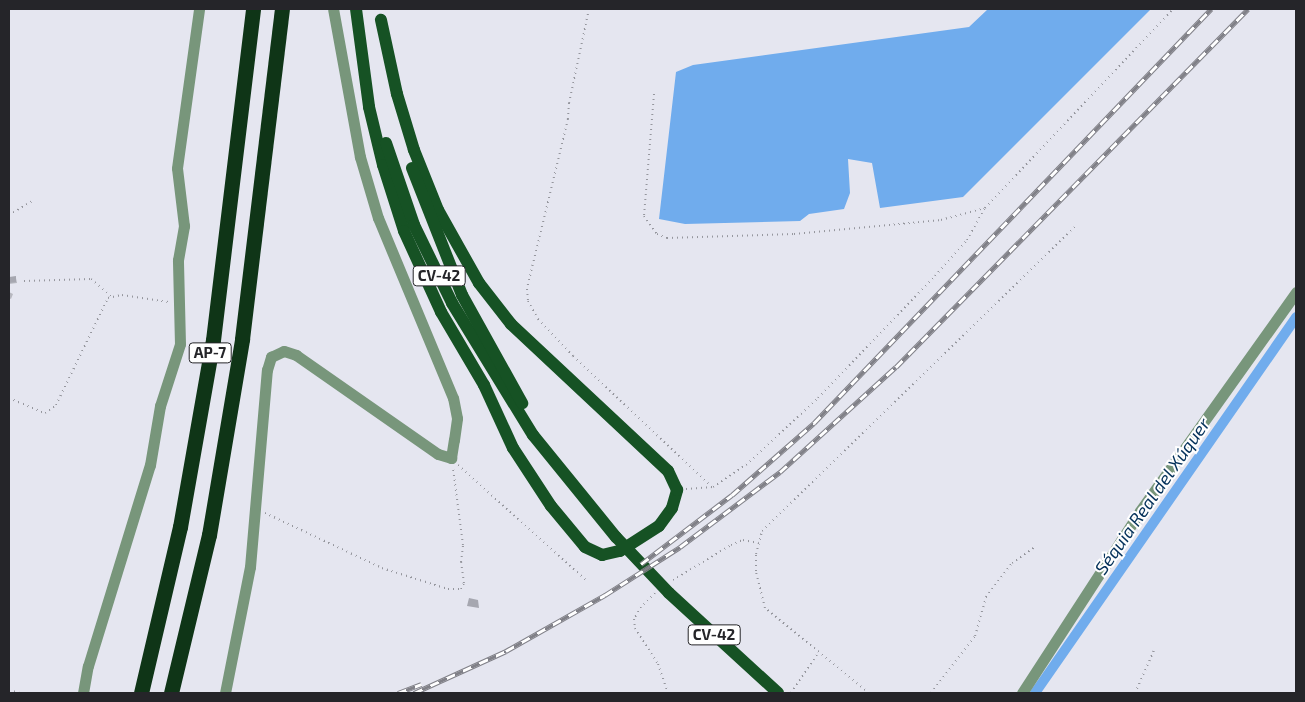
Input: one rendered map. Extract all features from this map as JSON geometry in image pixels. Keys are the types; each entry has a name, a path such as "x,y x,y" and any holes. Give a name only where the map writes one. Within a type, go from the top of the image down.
{"highway":[{"name":"AP-7","path":"141,693 180,528 213,340 252,9"},
{"name":"AP-7","path":"171,693 209,535 242,339 282,9"}],"main road":[{"path":"356,9 369,108 383,165 404,231 441,312 484,385 528,474 585,547 602,555 620,551 659,526 672,508 677,490 668,471 510,324 479,282 438,210 414,150 397,94 381,14"},
{"name":"CV-42","path":"360,9 364,46 375,105 391,161 414,224 452,304 496,378 533,435 616,537 669,593 778,693"},
{"name":"CV-42","path":"381,14 380,40 407,153 462,295 504,374 592,509"}],"street":[{"path":"83,693 88,666 150,465 160,406 180,344 181,305 178,260 184,226 177,168 199,9"},
{"path":"225,693 250,567 267,370 271,357 284,351 296,355 438,454 451,458 457,418 453,398 378,218 360,157 333,9"},
{"path":"1022,693 1140,511 1296,292"}],"path":[{"path":"589,9 569,103 568,119 527,289 528,301 538,320 573,356 713,487"},
{"path":"677,490 713,487 746,465 818,398 942,269 967,240 985,208 1173,9"},
{"path":"654,94 644,216 657,234 667,238 794,234 941,220 985,208"},
{"path":"9,215 34,200"},
{"path":"869,693 818,653 766,608 756,571 756,554 762,531 1076,226"},
{"path":"24,281 91,279 112,297"},
{"path":"9,398 45,413 56,406 108,298 122,295 181,305"},
{"path":"256,509 382,568 448,589 461,589 464,583 461,562 463,545 451,458"},
{"path":"451,458 588,582"},
{"path":"931,693 975,636 986,598 1012,563 1035,547"},
{"path":"1135,693 1155,648"},
{"path":"792,693 818,653"},
{"path":"9,690 20,693"}],"water":[{"path":"988,9 1151,9 963,197 880,208 872,163 848,159 850,193 844,209 809,214 800,221 685,224 659,219 676,72 693,65 969,27"}],"building":[{"path":"16,276 16,282 9,283 9,277"},
{"path":"469,598 478,600 479,608 467,606"}],"waterway":[{"name":"Séquia Real del Xúquer","path":"1035,693 1296,317"}],"railway":[{"path":"641,564 732,495 814,423 1211,9"},
{"path":"414,693 506,651 605,595 680,547 780,472 896,367 1248,9"},
{"path":"398,693 421,684"}]}
